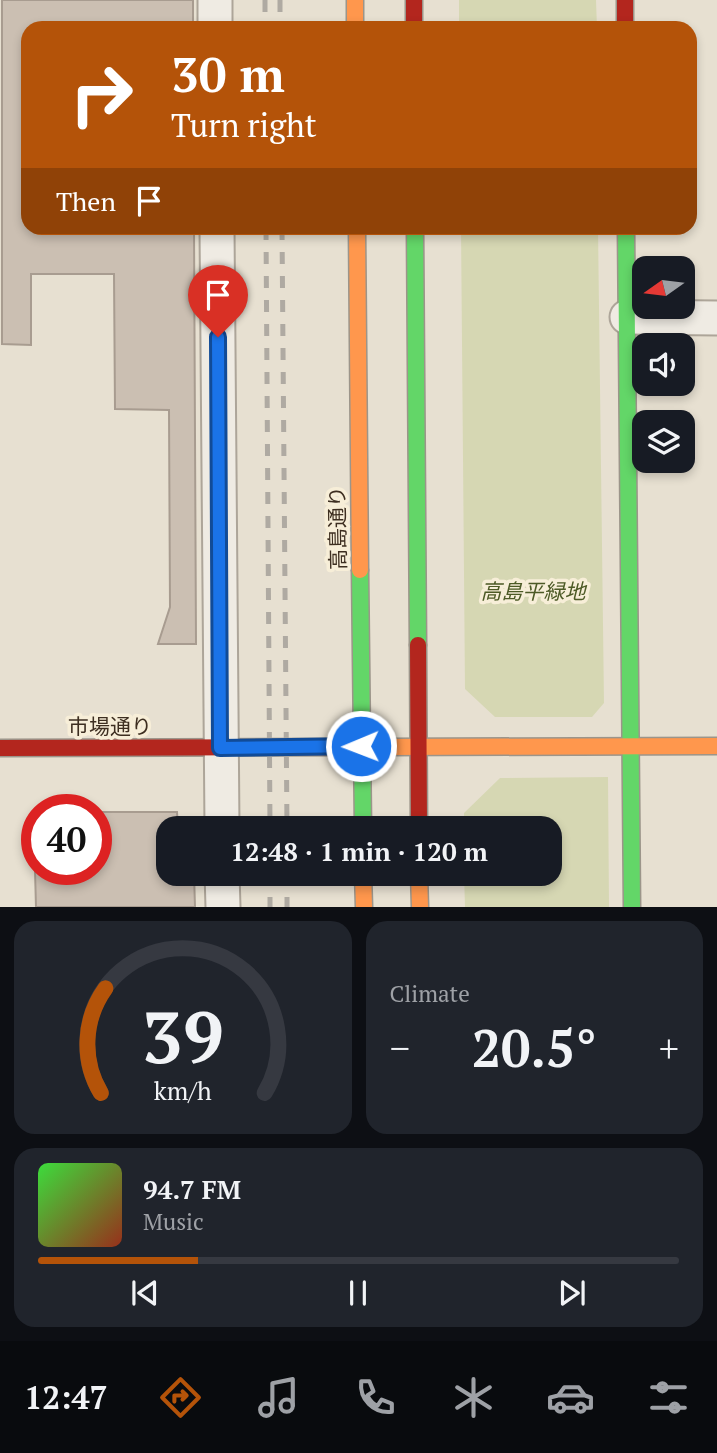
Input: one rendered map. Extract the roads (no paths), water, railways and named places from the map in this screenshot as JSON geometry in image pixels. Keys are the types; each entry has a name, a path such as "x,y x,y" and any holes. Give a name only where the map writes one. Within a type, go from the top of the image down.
{"street":[{"path":"215,0 215,21"},
{"path":"355,0 355,21"},
{"path":"414,0 414,21"},
{"path":"625,0 625,21"},
{"path":"217,235 222,816"},
{"name":"高島通り","path":"356,235 363,816"},
{"path":"415,235 418,816"},
{"path":"626,235 632,907"},
{"path":"627,317 717,318"},
{"name":"市場通り","path":"0,748 717,746"},
{"path":"222,886 223,907"},
{"path":"363,886 364,907"},
{"path":"419,886 420,907"}],"railway":[{"path":"265,0 265,21"},
{"path":"280,0 280,21"},
{"path":"266,235 270,816"},
{"path":"282,235 287,816"},
{"path":"270,886 270,907"},
{"path":"287,886 287,907"}],"park label":[{"name":"高島平緑地","path":"533,592"}]}
